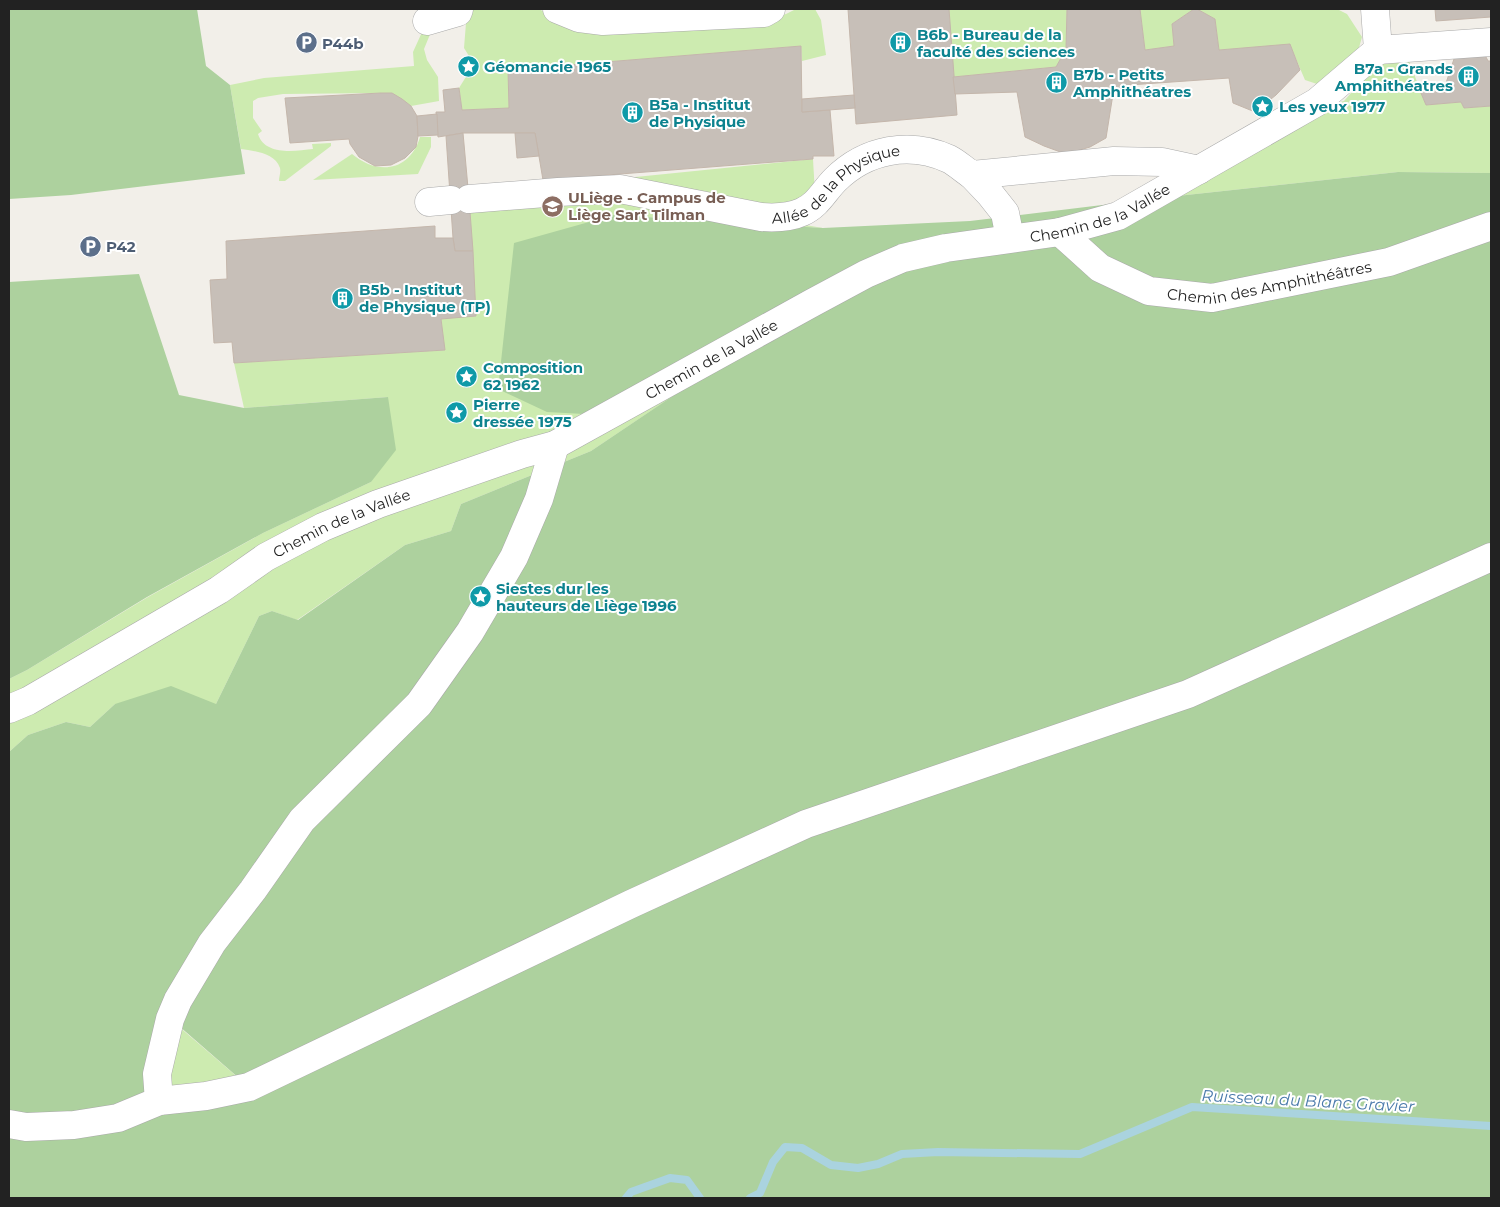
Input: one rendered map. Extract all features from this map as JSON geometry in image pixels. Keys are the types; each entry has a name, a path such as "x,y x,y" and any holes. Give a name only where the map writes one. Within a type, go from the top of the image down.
{"street":[{"path":"427,21 458,12 459,9"},
{"path":"557,9 579,18 603,22 764,12 771,9"},
{"path":"1375,9 1378,50 1491,42"},
{"name":"Chemin de la Vallée","path":"9,709 28,701 220,590 266,557 323,527 378,504 522,454 555,446 866,274 903,258 946,248 1060,232 1118,216 1317,102 1378,50"},
{"name":"Allée de la Physique","path":"450,200 620,189 761,217 782,218 803,211 821,199 835,180 852,165 876,154 901,149 926,151 950,160 972,175 1005,213 1010,238"},
{"path":"972,175 1114,160 1162,162 1198,170"},
{"name":"Chemin des Amphithéâtres","path":"1060,232 1100,268 1149,291 1212,298 1389,262 1491,226"},
{"path":"159,1101 157,1074 170,1019 178,1000 208,951 302,820 419,704 470,632 514,557 539,499 555,446"},
{"path":"9,1124 26,1126 74,1124 118,1118 159,1101 206,1096 249,1087 631,904 806,824 1188,694 1491,557"}],"green space":[{"path":"9,9 197,9 206,66 230,85 245,174 71,195 9,199"},
{"path":"472,9 539,9 553,17 768,19 796,9 815,9 821,20 826,55 802,61 801,46 508,70 509,108 462,110 459,88 474,64 464,48 466,23"},
{"path":"949,9 1067,9 1066,49 1056,67 953,77"},
{"path":"1140,9 1194,9 1172,24 1174,46 1145,50"},
{"path":"1197,9 1337,9 1347,14 1362,37 1356,58 1323,86 1305,80 1290,45 1219,50 1215,19"},
{"path":"423,30 431,32 424,49 427,60 438,77 439,101 411,106 392,93 283,94 258,98 253,101 253,118 262,131 258,134 267,146 290,151 313,149 312,144 331,143 331,146 285,181 279,181 280,168 274,159 264,154 241,149 230,85 264,78 414,66 413,52"},
{"path":"1379,61 1409,61 1426,105 1461,102 1464,108 1491,106 1491,173 1398,172 1168,197 1319,108 1344,101"},
{"path":"420,137 431,137 431,147 418,174 313,180 352,154 362,161 382,167 401,163 409,157"},
{"path":"813,159 815,194 780,208 596,181"},
{"path":"1398,172 1491,173 1491,1198 9,1198 9,752 28,735 66,722 90,727 115,704 171,686 216,704 259,616 272,611 298,620 405,545 451,531 461,504 591,451 807,306 584,414 547,412 498,389 514,243 614,215 823,228 970,221","holes":["171,1019 248,1086 159,1101"]},
{"path":"619,194 823,228 614,215 812,303 591,451 461,504 451,531 405,545 297,620 272,611 259,616 216,704 115,704 90,727 66,722 28,735 9,752 9,679 148,597 263,533 371,482 388,397 244,408 234,363 444,350 441,319 476,315 469,203"},
{"path":"139,274 179,395 244,408 388,397 396,450 371,482 263,533 147,597 9,679 9,282"},
{"path":"170,1019 249,1087 159,1101"}],"building":[{"name":"B6b - Bureau de la faculté des sciences","path":"848,9 949,9 957,115 856,124"},
{"name":"B7b - Petits Amphithéatres","path":"1067,9 1140,9 1145,50 1174,46 1172,24 1194,9 1197,9 1215,19 1219,50 1290,44 1300,70 1276,95 1255,112 1233,103 1229,78 1129,85 1113,94 1106,138 1090,147 1066,154 1025,137 1017,92 955,94 953,77 1056,67 1066,49"},
{"path":"1435,9 1491,9 1491,17 1436,21"},
{"name":"B5a - Institut de Physique","path":"801,46 802,112 830,110 834,156 813,156 813,159 543,180 535,133 463,133 438,137 436,112 445,112 443,90 459,88 462,110 509,108 508,70"},
{"name":"B7a - Grands Amphithéatres","path":"1483,51 1488,61 1491,61 1491,106 1464,108 1461,102 1426,105 1418,86 1430,86 1432,88 1445,86 1456,53"},
{"path":"392,93 402,99 411,106 417,116 418,136 416,147 405,158 391,165 375,166 359,157 350,144 349,139 290,143 285,98"},
{"path":"854,95 855,108 802,112 802,99"},
{"path":"437,114 438,135 418,136 417,116"},
{"path":"463,133 473,251 455,251 453,238 446,136"},
{"path":"515,133 535,133 539,156 517,158"},
{"name":"B5b - Institut de Physique (TP)","path":"435,226 435,238 453,238 455,251 473,251 476,316 441,319 445,350 234,363 232,342 214,343 210,280 227,279 226,241"}],"waterway":[{"name":"Ruisseau du Blanc Gravier","path":"750,1198 760,1193 773,1162 785,1147 802,1148 831,1165 858,1168 878,1164 902,1154 938,1152 1080,1154 1192,1107 1491,1126"},
{"name":"Ruisseau du Blanc Gravier","path":"626,1198 631,1192 670,1178 687,1180 700,1198"}],"place":[{"name":"P44b","path":"306,43"},
{"name":"B6b - Bureau de la faculté des sciences","path":"901,43"},
{"name":"Géomancie 1965","path":"468,66"},
{"name":"B7a - Grands Amphithéatres","path":"1469,77"},
{"name":"B7b - Petits Amphithéatres","path":"1057,83"},
{"name":"Les yeux 1977","path":"1263,106"},
{"name":"B5a - Institut de Physique","path":"633,113"},
{"name":"ULiège - Campus de Liège Sart Tilman","path":"552,206"},
{"name":"P42","path":"90,246"},
{"name":"B5b - Institut de Physique (TP)","path":"343,298"},
{"name":"Composition 62 1962","path":"467,376"},
{"name":"Pierre dressée 1975","path":"457,413"},
{"name":"Siestes dur les hauteurs de Liège 1996","path":"480,597"}]}
